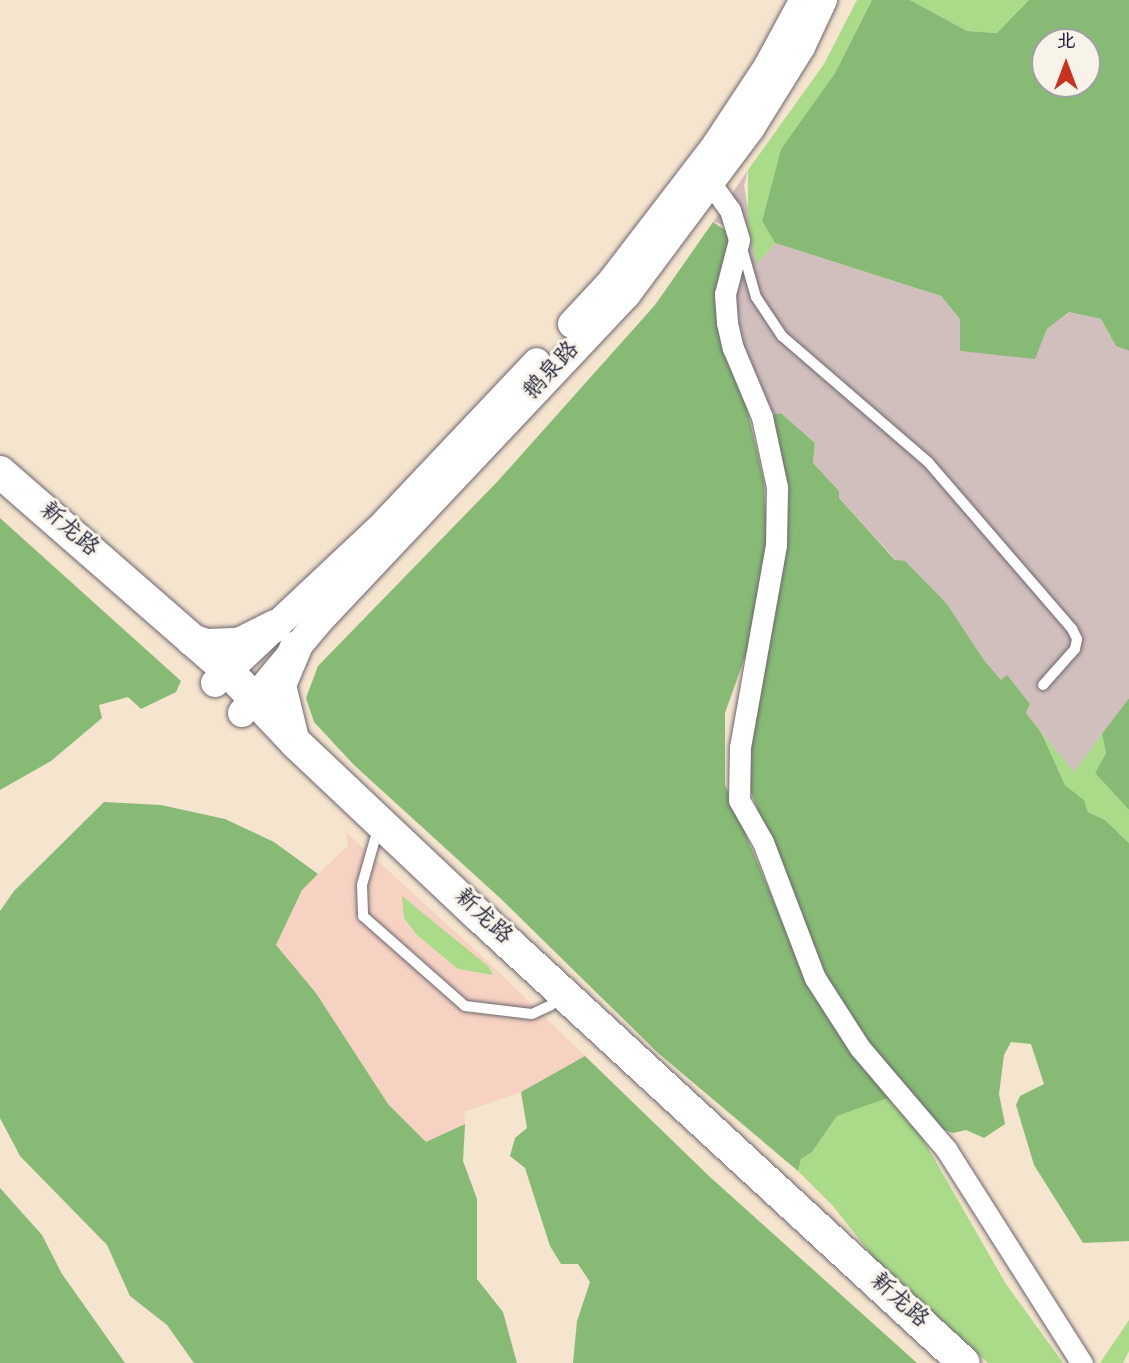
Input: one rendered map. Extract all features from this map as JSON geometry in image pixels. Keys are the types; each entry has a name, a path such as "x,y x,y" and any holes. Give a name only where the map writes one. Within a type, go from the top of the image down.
{"main road":[{"name":"鹅泉路","path":"248,706 286,636 380,528 611,282 755,88 803,0"},
{"name":"鹅泉路","path":"221,677 286,636 627,294 711,184 786,73 823,0"},
{"name":"新龙路","path":"0,472 192,640 221,677 375,839 769,1209 944,1363"},
{"name":"新龙路","path":"0,495 221,677"},
{"path":"192,640 206,645 239,644 286,636 280,685 296,743"},
{"name":"新龙路","path":"248,706 296,743 964,1363"}],"street":[{"path":"711,184 730,210 739,240 725,294 727,323 733,348 762,417 773,463 777,516 771,582 756,640 740,747 739,800 763,842 815,978 860,1048 946,1149 1082,1363"}],"lane":[{"path":"739,240 756,297 782,336 928,463 1072,629 1077,639 1074,649 1043,685"},
{"path":"375,839 362,885 363,916 465,1006 532,1014 551,1004"}],"shaded area":[{"path":"748,170 744,186 758,263 775,243 941,296 960,319 961,351 1035,358 1047,329 1069,312 1101,319 1116,346 1129,351 1129,698 1074,773 1026,713 1030,704 1007,676 1001,680 984,660 947,604 896,560 839,498 839,491 813,463 815,443 781,413 772,415 740,349 724,225 713,222"},
{"path":"346,832 486,960 585,1056 521,1092 464,1112 465,1124 426,1142 388,1104 316,993 276,945 302,889 348,846"}],"green space":[{"path":"857,0 872,0 835,73 781,149 762,221 775,243 757,264 748,228 748,170 824,64"},
{"path":"872,0 910,0 967,31 997,33 1029,0 1129,0 1129,351 1116,346 1101,319 1069,312 1047,329 1035,359 960,351 960,319 941,296 775,243 762,221 781,149 835,73"},
{"path":"910,0 1029,0 997,33 967,31"},
{"path":"713,222 732,235 743,391 764,482 767,538 751,640 725,713 725,785 809,986 852,1053 891,1097 837,1116 812,1152 801,1159 798,1171 658,1053 500,898 354,765 314,722 306,698 318,666 497,482 655,305"},
{"path":"781,413 815,443 813,463 839,491 839,498 895,560 905,561 947,604 984,660 1001,680 1007,675 1030,704 1026,713 1041,732 1065,785 1084,800 1088,812 1105,820 1129,843 1129,1241 1083,1243 1034,1165 1016,1105 1020,1096 1044,1084 1031,1044 1011,1042 1004,1055 999,1094 1005,1124 984,1138 966,1130 953,1133 939,1128 891,1073 825,983 744,774 786,554 789,489 772,415"},
{"path":"0,518 181,681 176,692 141,709 128,697 99,705 102,718 51,761 0,790"},
{"path":"1129,698 1129,810 1095,773 1106,753 1102,734"},
{"path":"1041,732 1074,772 1102,734 1106,753 1095,773 1129,810 1129,843 1105,820 1088,812 1084,800 1065,785"},
{"path":"104,802 161,805 225,819 274,842 318,874 302,890 276,945 316,993 388,1104 426,1142 465,1124 463,1161 477,1199 477,1279 503,1312 517,1363 194,1363 167,1325 130,1296 107,1245 20,1156 0,1118 0,911 14,891"},
{"path":"402,896 489,967 493,975 458,969 417,935 404,918"},
{"path":"585,1056 710,1177 917,1363 573,1363 577,1321 590,1282 578,1264 561,1264 550,1246 525,1168 510,1156 515,1138 527,1128 521,1092"},
{"path":"891,1097 920,1134 1006,1284 1063,1363 988,1363 880,1266 833,1206 798,1171 801,1159 812,1152 837,1116"},
{"path":"0,1188 42,1235 62,1274 125,1363 0,1363"},
{"path":"1129,1320 1129,1351 1123,1363 1100,1363"}]}
